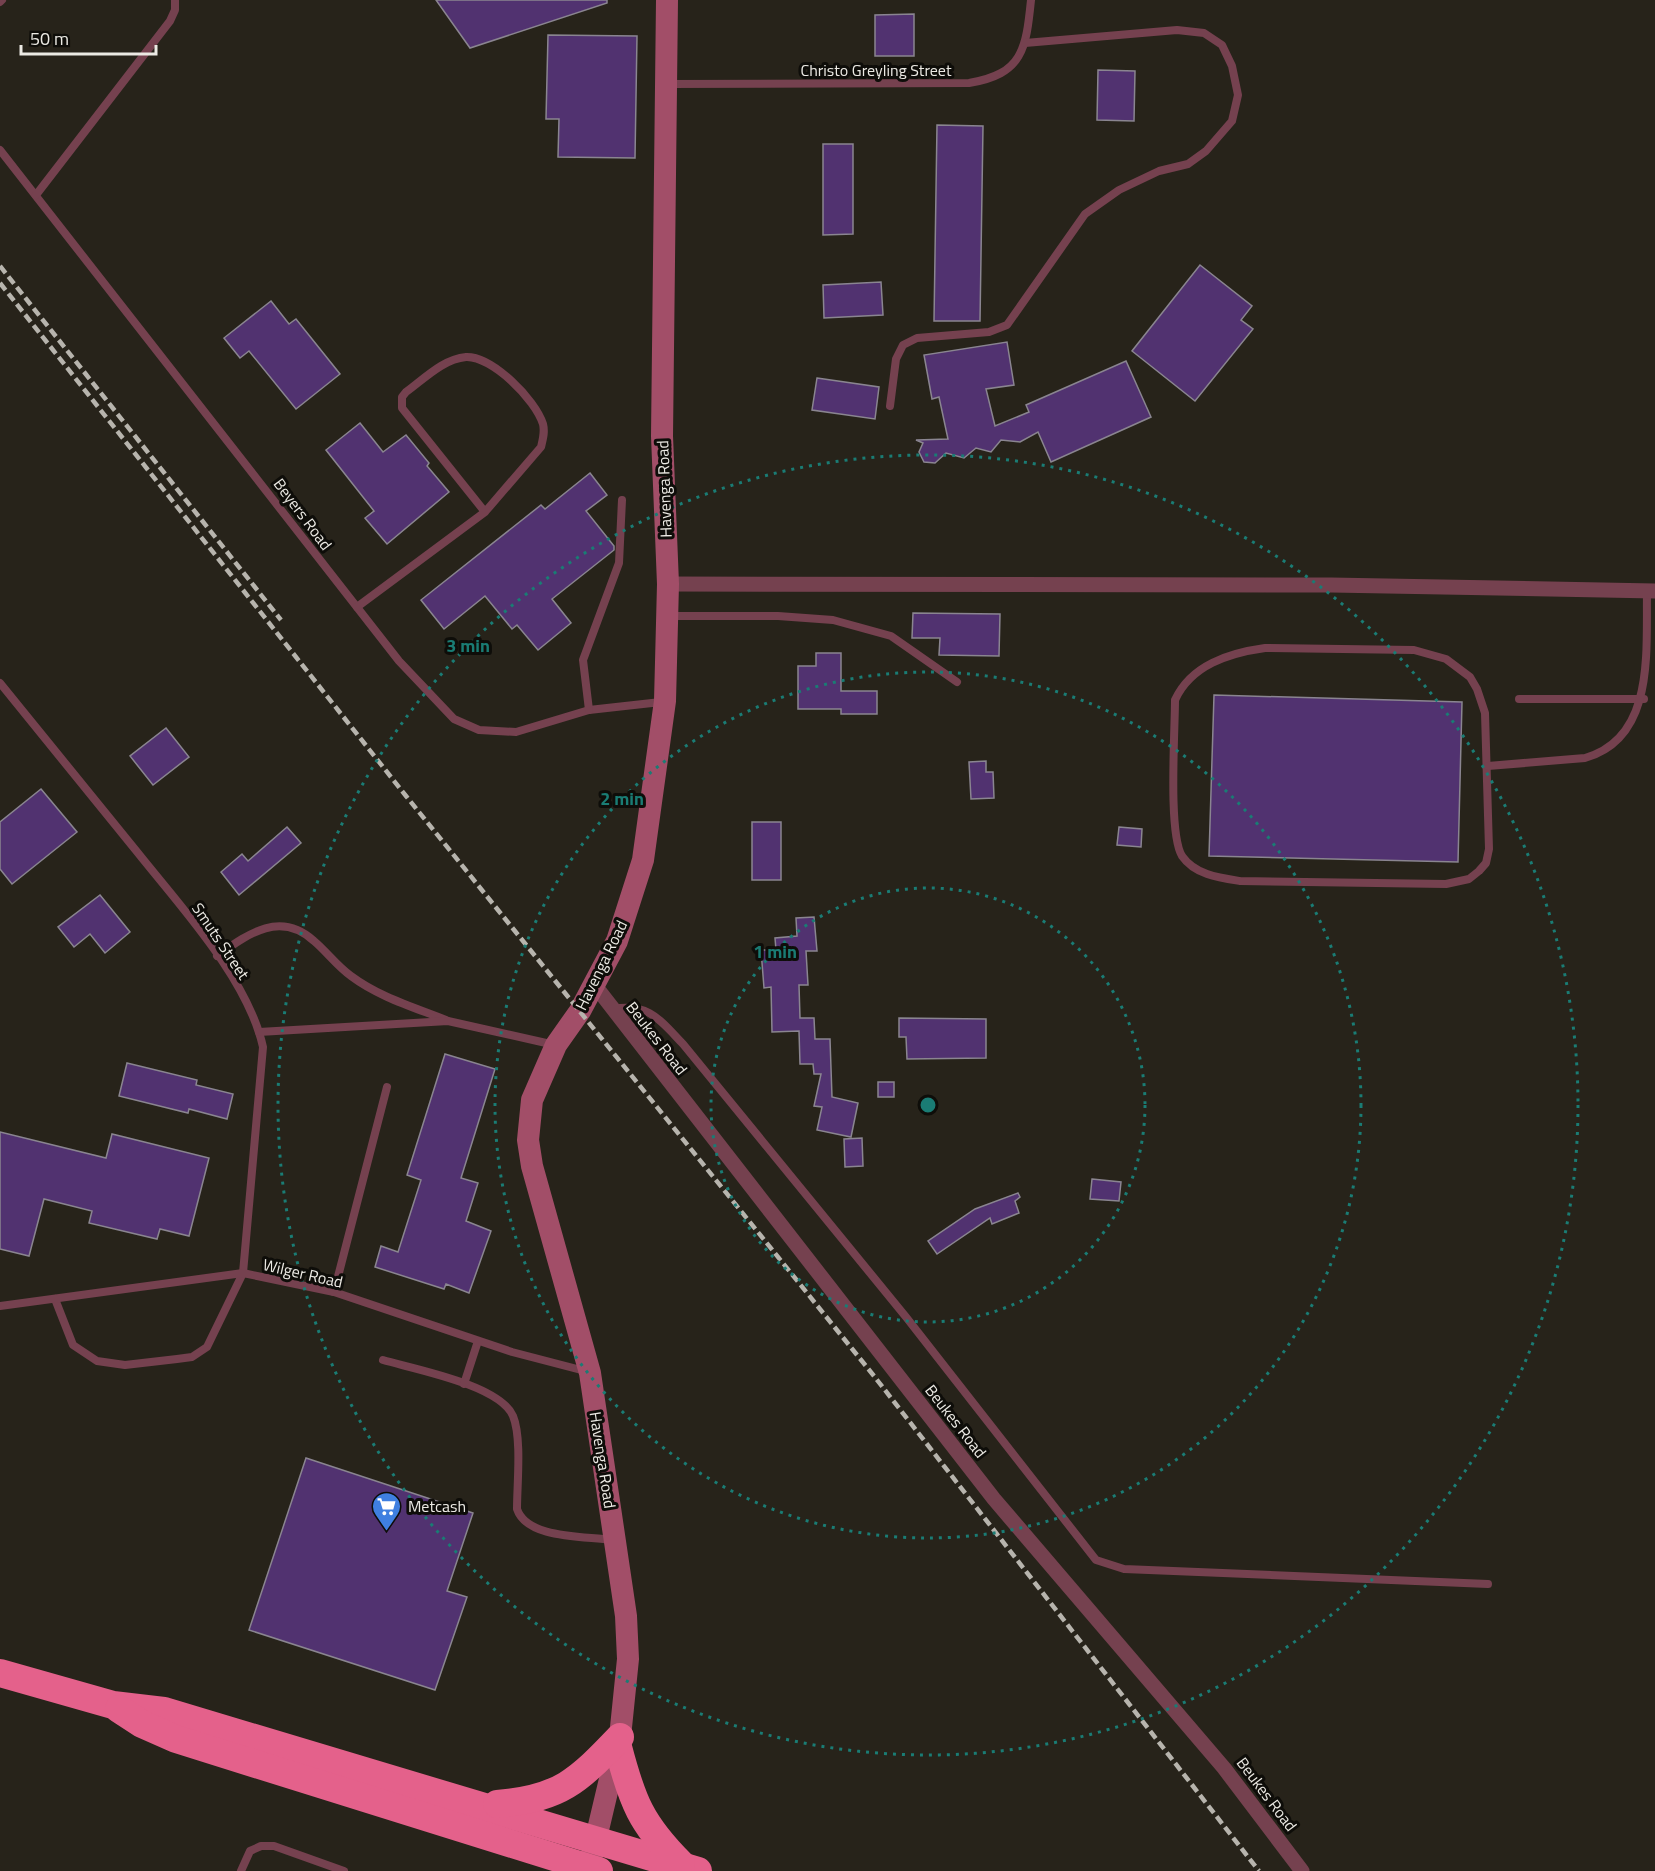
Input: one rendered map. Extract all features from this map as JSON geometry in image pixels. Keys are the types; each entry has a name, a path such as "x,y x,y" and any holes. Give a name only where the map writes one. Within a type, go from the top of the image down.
{"highway":[{"path":"0,1673 112,1705 164,1711 690,1869"},
{"path":"112,1705 142,1724 176,1739 591,1870"},
{"path":"483,1806 526,1802 558,1792 619,1742 641,1817 657,1840 690,1869"},
{"path":"495,1839 524,1871"}],"street":[{"name":"Havenga Road","path":"591,1870 619,1742 628,1659 626,1616 590,1372 532,1166 528,1140 532,1100 556,1045 580,1011 617,941 643,860 665,701 668,584 662,435 667,0"},
{"path":"668,584 1332,585 1651,591"},
{"name":"Beukes Road","path":"593,983 994,1499 1210,1751 1302,1871"}],"lane":[{"path":"36,195 170,21 176,10 175,0"},
{"name":"Christo Greyling Street","path":"666,84 969,83 1001,75 1012,65 1025,43 1031,0"},
{"path":"890,406 896,359 903,345 917,339 988,332 1007,325 1085,214 1119,190 1159,171 1188,164 1219,138 1232,121 1238,95 1232,66 1222,45 1204,33 1177,30 1025,43"},
{"name":"Beyers Road","path":"0,150 357,607 438,705 467,726 497,732 516,732 589,710 665,701"},
{"path":"357,607 485,512 541,447 544,430 537,412 497,368 480,359 462,358 440,367 406,392 402,397 402,408 485,512"},
{"path":"589,710 583,660 619,563 622,500"},
{"path":"1488,766 1566,762 1599,754 1617,742 1632,727 1644,699 1651,591"},
{"path":"668,616 778,616 833,620 891,636 957,682"},
{"path":"1288,648 1427,653 1446,659 1464,671 1477,689 1485,713 1488,766 1489,849 1485,863 1469,879 1446,884 1240,881 1216,878 1191,865 1182,856 1177,842 1174,700 1181,686 1192,674 1219,659 1251,650 1288,648"},
{"name":"Smuts Street","path":"0,683 191,919 217,956 260,1032 263,1047 262,1068 243,1273"},
{"path":"1519,699 1644,699"},
{"path":"217,956 253,931 285,925 302,931 350,975 378,993 448,1021 556,1045"},
{"path":"612,1009 635,1007 649,1011 683,1044 906,1317 1096,1560 1124,1569 1488,1584"},
{"path":"260,1032 448,1021"},
{"path":"334,1292 387,1087"},
{"path":"55,1299 73,1345 97,1361 125,1365 192,1357 207,1347 243,1273"},
{"name":"Wilger Road","path":"0,1306 243,1273 334,1292 478,1341 590,1372"},
{"path":"464,1384 478,1341"},
{"path":"383,1360 495,1395 513,1416 516,1431 517,1509 522,1520 539,1530 616,1540"},
{"path":"241,1871 250,1851 267,1845 344,1871"}],"building":[{"path":"436,0 607,0 607,3 470,48"},
{"path":"914,14 914,56 875,56 875,15"},
{"path":"548,35 637,36 635,158 558,157 559,119 546,119"},
{"path":"1098,70 1135,71 1134,121 1097,120"},
{"path":"937,125 983,126 980,321 934,321"},
{"path":"823,144 853,144 853,234 823,235"},
{"path":"1200,265 1252,306 1241,320 1253,329 1195,401 1132,351"},
{"path":"881,282 883,315 824,318 823,285"},
{"path":"271,301 289,324 296,319 340,374 296,409 249,351 240,358 224,338"},
{"path":"1007,342 1014,385 986,389 995,426 1029,412 1026,405 1126,361 1151,417 1051,462 1038,432 1020,442 1001,440 991,452 976,448 964,458 946,453 935,463 924,462 919,452 923,443 916,440 948,439 939,397 932,399 924,355"},
{"path":"817,378 879,387 875,419 812,410"},
{"path":"360,423 383,452 406,435 429,463 427,466 449,492 387,544 365,518 374,511 326,450"},
{"path":"590,473 607,495 586,511 614,546 614,550 552,599 571,623 538,650 517,625 512,629 485,596 444,629 421,600 541,505 545,509"},
{"path":"913,613 1000,614 999,656 939,655 940,638 912,638"},
{"path":"816,653 841,653 841,691 877,691 877,714 841,714 841,709 798,709 798,666 816,666"},
{"path":"1214,695 1462,702 1458,862 1209,856"},
{"path":"166,728 189,757 153,785 130,756"},
{"path":"986,761 986,772 993,772 994,798 971,799 969,762"},
{"path":"41,789 77,832 12,884 0,869 0,822"},
{"path":"752,822 781,822 781,880 752,880"},
{"path":"287,827 301,843 239,895 221,872 242,854 248,861"},
{"path":"1119,827 1142,829 1141,847 1117,845"},
{"path":"100,895 130,932 105,953 90,934 74,947 58,927"},
{"path":"814,917 817,951 806,951 808,985 799,985 800,1018 814,1018 815,1039 830,1039 832,1097 858,1103 851,1137 817,1130 822,1107 814,1106 821,1074 814,1074 813,1064 800,1064 799,1031 772,1032 771,987 764,988 761,950 776,950 775,938 797,936 796,918"},
{"path":"899,1018 986,1019 986,1058 907,1059 906,1037 899,1037"},
{"path":"445,1054 495,1069 461,1178 478,1183 466,1221 491,1231 469,1293 446,1284 444,1289 375,1267 381,1246 398,1252 421,1180 407,1175"},
{"path":"127,1063 197,1080 196,1085 233,1094 227,1119 189,1109 188,1113 119,1096"},
{"path":"878,1082 894,1082 894,1097 878,1097"},
{"path":"0,1132 106,1158 112,1134 209,1158 189,1236 160,1229 157,1239 89,1223 92,1211 44,1199 29,1256 0,1249"},
{"path":"862,1138 863,1166 845,1167 844,1139"},
{"path":"1092,1179 1121,1182 1119,1201 1090,1199"},
{"path":"1018,1193 1020,1197 1015,1201 1019,1213 992,1224 990,1218 937,1254 928,1241 975,1209"},
{"path":"306,1458 473,1513 447,1591 467,1597 435,1690 249,1630"}],"railway":[{"path":"0,266 281,620"},
{"path":"0,283 406,796 874,1376 1259,1871"}],"place":[{"name":"Metcash","path":"387,1532"}]}
